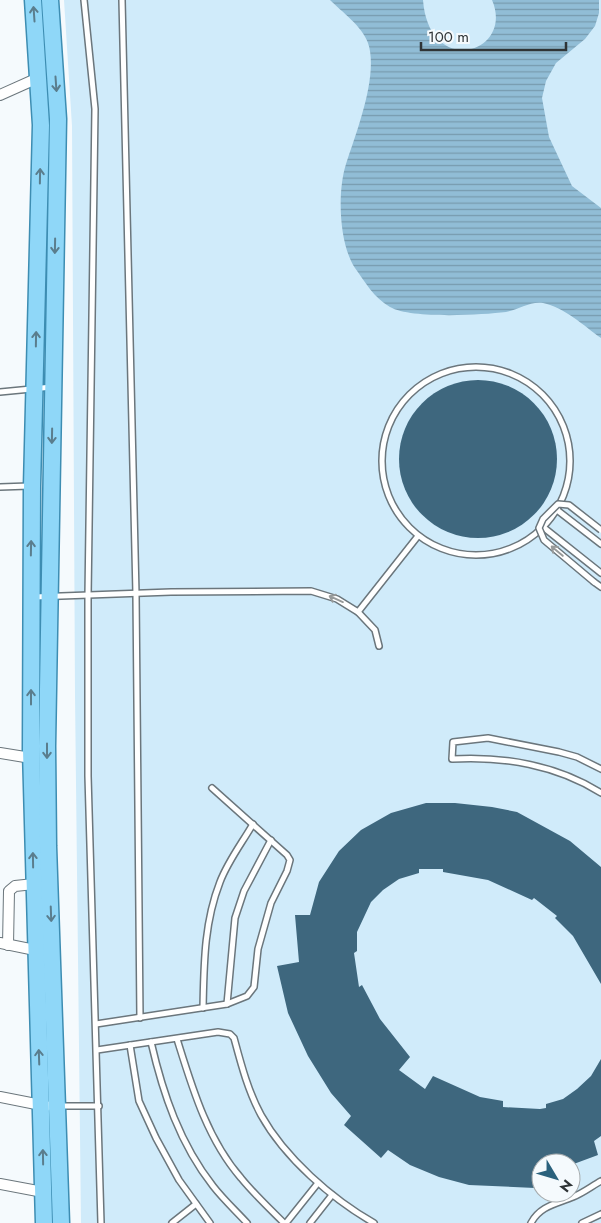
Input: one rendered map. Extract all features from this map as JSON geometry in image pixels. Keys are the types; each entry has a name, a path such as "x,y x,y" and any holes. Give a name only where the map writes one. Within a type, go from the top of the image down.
{"main road":[{"path":"33,0 41,125 31,597 31,758 35,950 61,1223"},
{"path":"44,1223 43,1192 50,1106 48,598 58,118 50,0"}],"street":[{"path":"0,95 38,78"},
{"path":"0,753 31,758"},
{"path":"34,884 15,886 9,891 4,944 35,950"},
{"path":"0,1097 50,1106"},
{"path":"0,1184 43,1192"}],"lane":[{"path":"84,0 95,109 88,596 88,776 101,1223"},
{"path":"122,0 136,594 140,1018"},
{"path":"482,367 508,372 527,381 550,402 565,430 570,456 568,483 556,510 544,527 523,543 502,552 480,556 448,552 418,536 398,515 385,488 382,469 384,440 393,417 410,394 435,376 455,369 482,367"},
{"path":"1,392 52,387"},
{"path":"0,487 32,486"},
{"path":"601,530 569,505 558,504 542,519 539,528 544,540 601,587"},
{"path":"556,510 601,544"},
{"path":"544,527 601,573"},
{"path":"358,612 418,536"},
{"path":"31,597 311,591 338,599 358,612 375,630 379,646"},
{"path":"600,792 563,775 529,764 500,758 452,759 453,742 488,738 559,752 577,757 601,769"},
{"path":"96,1024 227,1004 247,996 254,987 260,940 271,903 287,871 290,860 271,840 212,788"},
{"path":"203,1008 204,946 210,910 226,868 253,824"},
{"path":"227,1004 235,918 244,891 271,840"},
{"path":"97,1050 218,1032 230,1034 234,1038 247,1083 261,1115 282,1143 318,1183 332,1195 374,1223"},
{"path":"177,1038 196,1100 218,1145 240,1178 285,1223 318,1183"},
{"path":"151,1042 161,1084 180,1134 213,1186 248,1223"},
{"path":"130,1046 140,1101 179,1180 210,1223"},
{"path":"50,1106 99,1106"},
{"path":"531,1223 536,1213 546,1207 575,1196 601,1181"},
{"path":"310,1223 332,1195"},
{"path":"176,1222 196,1204"},
{"path":"582,1223 601,1214"}],"shaded area":[{"path":"64,0 601,0 601,1223 81,1223 75,695 72,126"},
{"path":"330,0 423,0 429,25 440,41 454,49 468,50 482,44 492,33 496,18 492,0 599,0 599,13 595,26 585,39 556,63 546,81 542,98 549,137 572,186 601,208 601,338 559,308 543,303 533,303 506,312 429,315 400,311 390,307 370,289 355,268 346,246 341,217 341,189 346,164 369,87 371,56 368,43 361,31"}],"building":[{"path":"486,380 501,383 515,389 534,403 544,415 554,436 557,459 554,482 544,503 534,515 522,525 501,535 486,538 470,538 455,535 434,525 412,503 400,474 399,451 402,436 412,415 434,393 463,381"},
{"path":"426,803 455,803 517,812 570,841 601,867 601,984 573,936 555,918 557,916 534,898 532,900 488,880 443,872 443,869 419,869 419,873 399,879 383,890 371,902 357,932 357,951 354,953 359,987 362,985 380,1019 410,1057 399,1070 425,1089 433,1076 480,1097 503,1101 503,1107 546,1108 546,1104 563,1099 577,1089 591,1076 601,1059 601,1136 594,1141 598,1155 581,1161 581,1153 531,1153 531,1188 469,1185 439,1177 410,1165 388,1150 381,1158 344,1125 351,1116 331,1093 308,1056 288,1013 277,966 299,962 295,915 310,915 319,882 339,851 361,830 391,813"}]}
